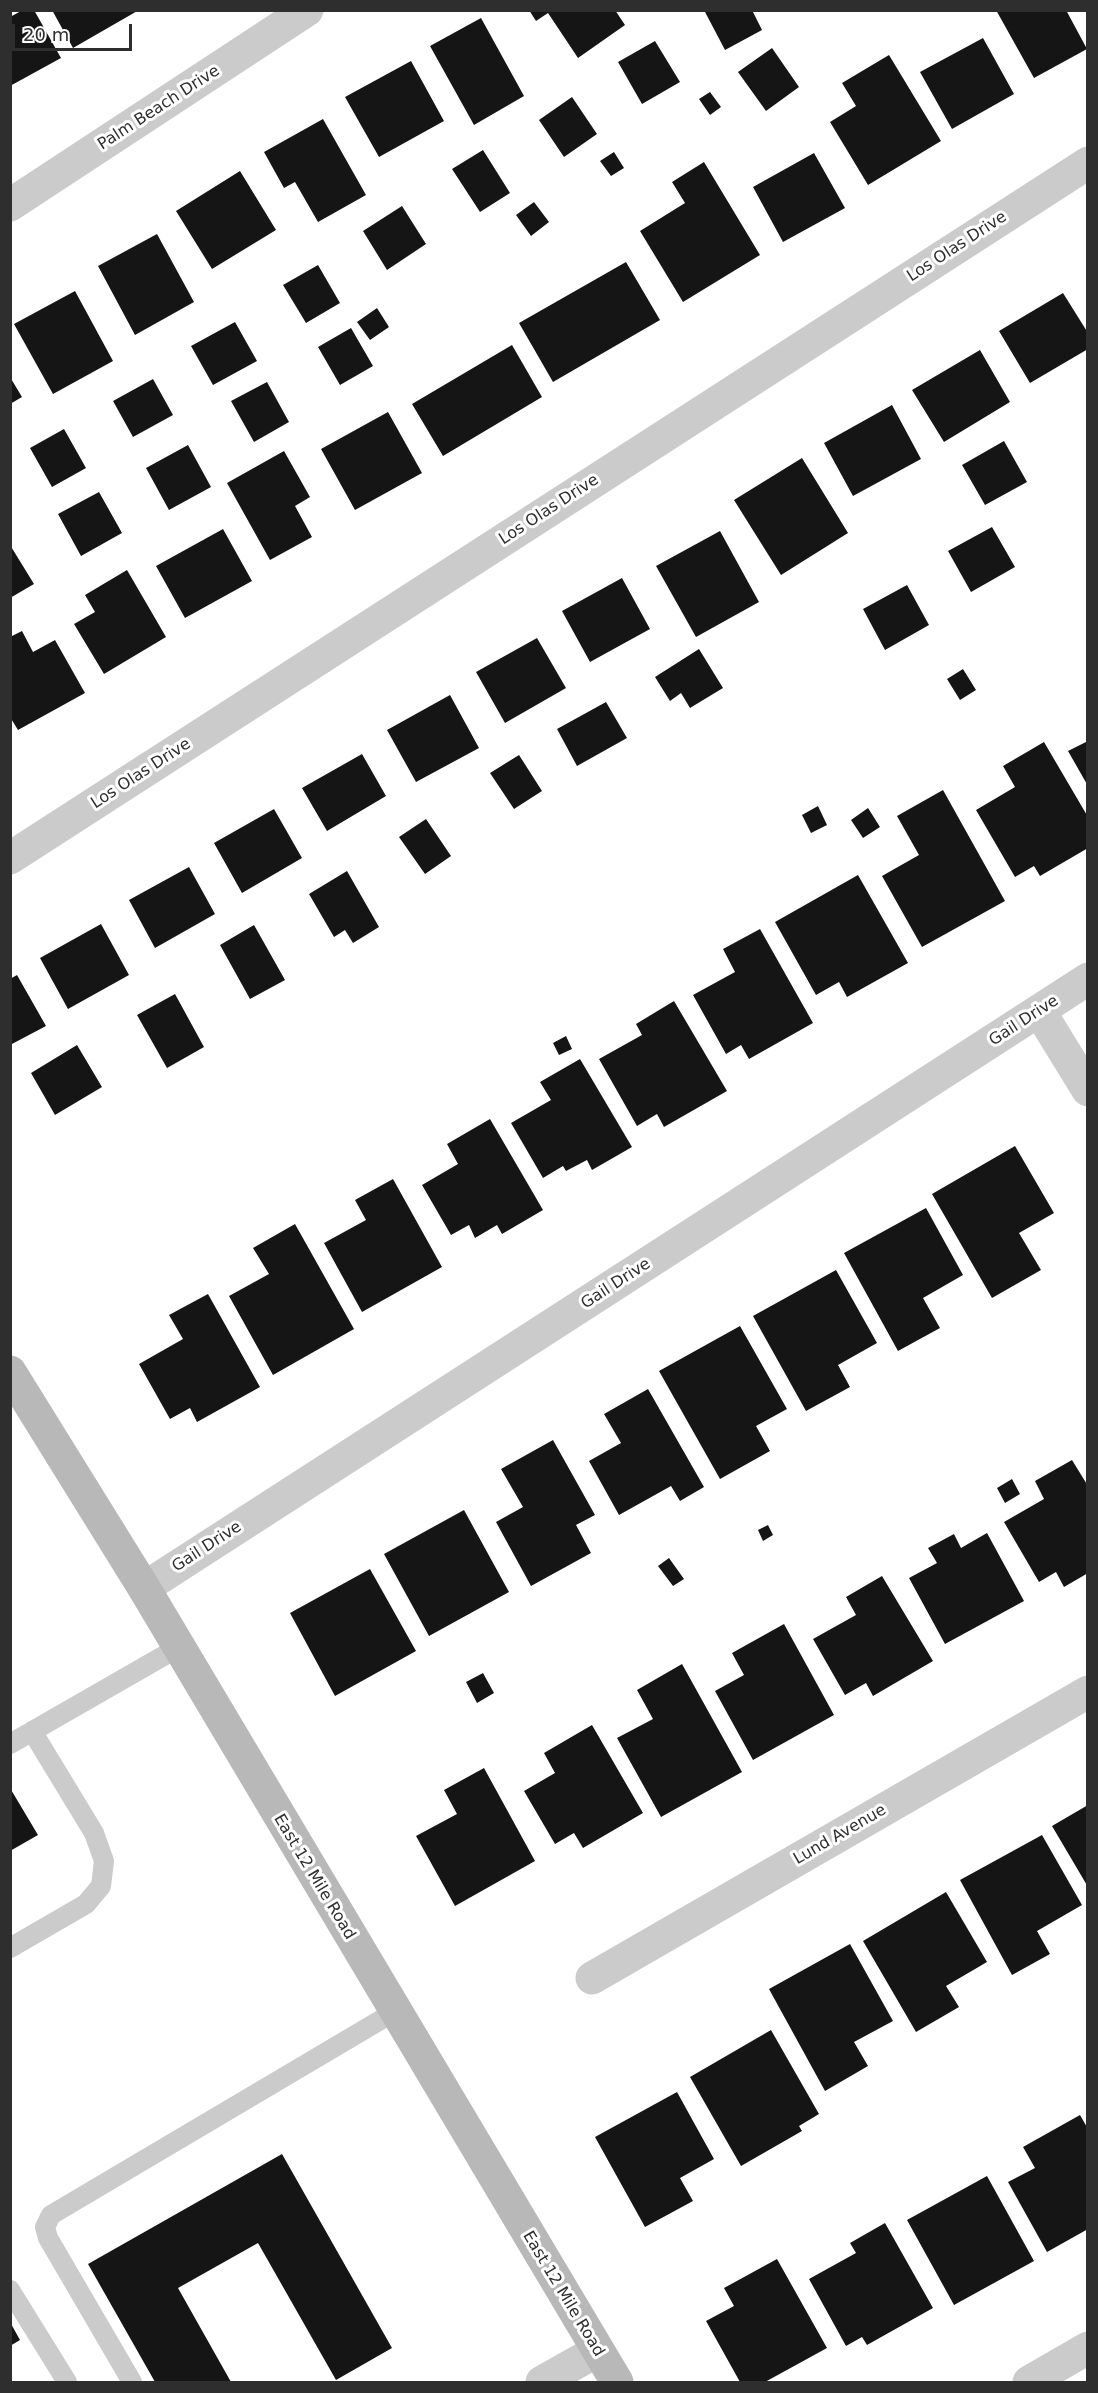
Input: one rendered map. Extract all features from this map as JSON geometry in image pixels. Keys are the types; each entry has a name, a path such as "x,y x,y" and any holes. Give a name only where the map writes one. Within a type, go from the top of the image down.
{"main road":[{"name":"East 12 Mile Road","path":"10,1372 144,1588 616,2382"}],"street":[{"name":"Palm Beach Drive","path":"10,205 307,10"},
{"name":"Los Olas Drive","path":"10,858 1088,163"},
{"name":"Gail Drive","path":"144,1588 1088,979"},
{"path":"1040,1012 1088,1090"},
{"name":"Lund Avenue","path":"592,1978 1088,1692"},
{"path":"1029,2382 1088,2348"},
{"path":"543,2382 597,2350"}],"lane":[{"path":"10,1744 179,1647"},
{"path":"10,1948 87,1904 101,1886 104,1861 94,1833 32,1731"},
{"path":"132,2382 48,2238 45,2227 51,2215 394,2012"},
{"path":"10,2290 67,2382"}],"building":[{"path":"23,10 34,10 61,58 10,86 10,17"},
{"path":"52,10 139,10 73,48"},
{"path":"529,10 615,10 625,25 578,58 548,13 536,21"},
{"path":"704,10 752,10 762,30 725,50"},
{"path":"996,10 1066,10 1087,49 1034,78"},
{"path":"481,18 524,96 474,125 430,46"},
{"path":"983,38 1014,94 952,129 920,72"},
{"path":"655,41 680,82 642,104 618,62"},
{"path":"772,48 799,87 766,111 738,72"},
{"path":"889,55 941,141 868,185 830,122 856,106 842,83"},
{"path":"411,61 444,121 379,157 345,97"},
{"path":"710,92 721,107 710,115 699,99"},
{"path":"572,97 597,134 564,157 539,120"},
{"path":"323,119 366,195 318,222 295,182 284,188 264,152"},
{"path":"483,150 510,193 480,212 452,169"},
{"path":"614,152 624,168 611,176 600,161"},
{"path":"814,153 845,208 783,242 753,187"},
{"path":"704,162 760,255 683,302 640,231 685,203 672,182"},
{"path":"240,171 276,230 212,269 176,211"},
{"path":"534,202 549,222 531,236 516,215"},
{"path":"402,206 426,244 387,270 363,231"},
{"path":"157,234 194,302 135,335 98,266"},
{"path":"626,262 660,320 553,382 519,323"},
{"path":"318,265 340,303 306,323 283,285"},
{"path":"75,291 113,361 53,394 14,324"},
{"path":"1063,293 1088,333 1088,349 1030,383 999,331"},
{"path":"377,308 389,327 370,340 357,322"},
{"path":"235,322 257,361 213,385 191,346"},
{"path":"351,328 373,366 340,385 318,347"},
{"path":"512,345 542,397 443,456 412,404"},
{"path":"980,350 1010,402 944,442 912,390"},
{"path":"10,377 22,397 10,404"},
{"path":"153,379 173,415 133,437 113,401"},
{"path":"267,382 289,422 254,442 231,401"},
{"path":"892,405 921,459 853,496 824,443"},
{"path":"388,412 422,473 355,510 321,449"},
{"path":"64,429 86,468 52,487 30,448"},
{"path":"1004,441 1027,482 985,505 962,465"},
{"path":"188,445 211,487 169,510 146,468"},
{"path":"284,451 310,497 295,506 312,537 270,560 227,483"},
{"path":"802,458 848,533 781,575 734,500"},
{"path":"99,492 122,533 81,556 58,514"},
{"path":"992,527 1015,567 971,592 948,551"},
{"path":"223,529 252,581 185,618 156,566"},
{"path":"720,531 759,602 696,637 656,566"},
{"path":"10,545 34,584 10,598"},
{"path":"127,570 166,637 104,674 74,624 95,612 85,595"},
{"path":"622,578 650,629 590,662 562,611"},
{"path":"907,585 929,625 885,650 863,609"},
{"path":"22,631 33,652 55,640 85,693 18,730 10,717 10,637"},
{"path":"537,638 566,688 505,723 476,672"},
{"path":"699,649 723,688 690,708 681,693 670,701 655,677"},
{"path":"963,669 976,690 960,700 947,679"},
{"path":"450,695 479,748 416,782 387,730"},
{"path":"606,702 627,738 577,766 557,729"},
{"path":"1088,741 1088,786 1068,751"},
{"path":"1044,742 1088,817 1088,848 1040,876 1034,866 1015,877 976,810 1015,787 1003,766"},
{"path":"362,754 386,796 327,831 302,788"},
{"path":"519,755 542,791 514,809 490,773"},
{"path":"943,790 1005,901 922,947 882,876 919,855 897,816"},
{"path":"818,806 827,825 811,833 802,815"},
{"path":"868,808 880,827 863,838 851,820"},
{"path":"274,809 302,858 242,893 214,843"},
{"path":"426,819 451,856 425,874 399,837"},
{"path":"189,867 215,914 155,948 129,900"},
{"path":"347,871 379,927 353,943 345,930 334,937 309,894"},
{"path":"858,875 908,963 847,997 839,982 816,995 775,922"},
{"path":"101,924 129,975 68,1009 40,958"},
{"path":"254,925 285,980 250,999 220,945"},
{"path":"760,929 813,1023 749,1059 741,1045 726,1054 693,995 735,972 723,949"},
{"path":"17,975 46,1026 10,1045 10,979"},
{"path":"175,994 204,1047 167,1068 137,1015"},
{"path":"674,1001 727,1091 664,1127 657,1114 637,1126 599,1059 642,1035 636,1024"},
{"path":"566,1036 572,1049 559,1055 553,1043"},
{"path":"77,1045 102,1087 55,1115 31,1073"},
{"path":"580,1059 632,1147 592,1170 587,1160 566,1171 563,1166 543,1178 511,1123 551,1100 540,1082"},
{"path":"490,1119 543,1210 502,1234 497,1225 475,1238 469,1225 451,1235 422,1185 458,1164 447,1144"},
{"path":"1015,1146 1054,1213 1019,1233 1041,1270 992,1298 932,1194"},
{"path":"393,1179 442,1267 362,1312 324,1243 366,1220 355,1200"},
{"path":"926,1208 963,1275 923,1298 940,1328 898,1351 844,1253"},
{"path":"295,1224 354,1329 273,1375 229,1296 269,1274 253,1248"},
{"path":"836,1270 877,1343 838,1365 850,1387 806,1411 753,1316"},
{"path":"208,1294 260,1387 197,1422 190,1408 170,1419 139,1364 183,1339 169,1315"},
{"path":"740,1326 787,1409 756,1426 770,1451 720,1479 659,1371"},
{"path":"648,1389 704,1487 680,1501 671,1486 619,1515 589,1461 621,1443 604,1414"},
{"path":"553,1440 595,1515 576,1525 591,1553 531,1586 496,1522 523,1507 501,1469"},
{"path":"1072,1460 1088,1486 1088,1573 1064,1587 1056,1572 1039,1582 1004,1522 1044,1499 1035,1481"},
{"path":"1012,1479 1020,1494 1005,1503 997,1488"},
{"path":"464,1510 509,1592 429,1636 384,1554"},
{"path":"768,1525 773,1535 763,1541 758,1530"},
{"path":"987,1533 1024,1601 945,1644 909,1578 937,1563 928,1548 954,1534 961,1548"},
{"path":"669,1558 684,1579 673,1586 658,1566"},
{"path":"370,1569 416,1651 335,1696 290,1613"},
{"path":"882,1576 933,1661 873,1696 866,1683 845,1695 813,1639 856,1615 846,1597"},
{"path":"784,1624 834,1715 753,1760 715,1691 744,1675 732,1653"},
{"path":"682,1664 742,1772 661,1817 617,1738 653,1719 637,1690"},
{"path":"483,1673 494,1693 477,1703 466,1682"},
{"path":"592,1725 643,1813 583,1848 574,1833 555,1844 524,1791 555,1773 544,1753"},
{"path":"484,1768 535,1861 455,1906 416,1836 457,1814 444,1790"},
{"path":"10,1788 38,1835 10,1851"},
{"path":"1088,1805 1088,1887 1052,1826"},
{"path":"1042,1835 1082,1905 1037,1931 1050,1954 1012,1975 960,1880"},
{"path":"946,1892 987,1962 946,1986 959,2007 916,2032 863,1941"},
{"path":"850,1944 893,2021 854,2042 868,2066 825,2091 769,1989"},
{"path":"771,2030 819,2114 799,2126 802,2131 741,2166 690,2077"},
{"path":"677,2092 714,2159 680,2178 693,2201 645,2227 595,2137"},
{"path":"1080,2115 1088,2129 1088,2229 1047,2252 1008,2182 1035,2168 1023,2147"},
{"path":"282,2154 392,2348 336,2380 258,2243 178,2288 231,2382 155,2382 88,2264"},
{"path":"987,2176 1034,2261 954,2305 907,2220"},
{"path":"885,2223 933,2308 867,2345 862,2337 846,2346 809,2279 856,2253 850,2243"},
{"path":"777,2259 827,2348 765,2382 740,2382 706,2321 734,2306 724,2288"},
{"path":"10,2322 20,2340 10,2346"}]}
